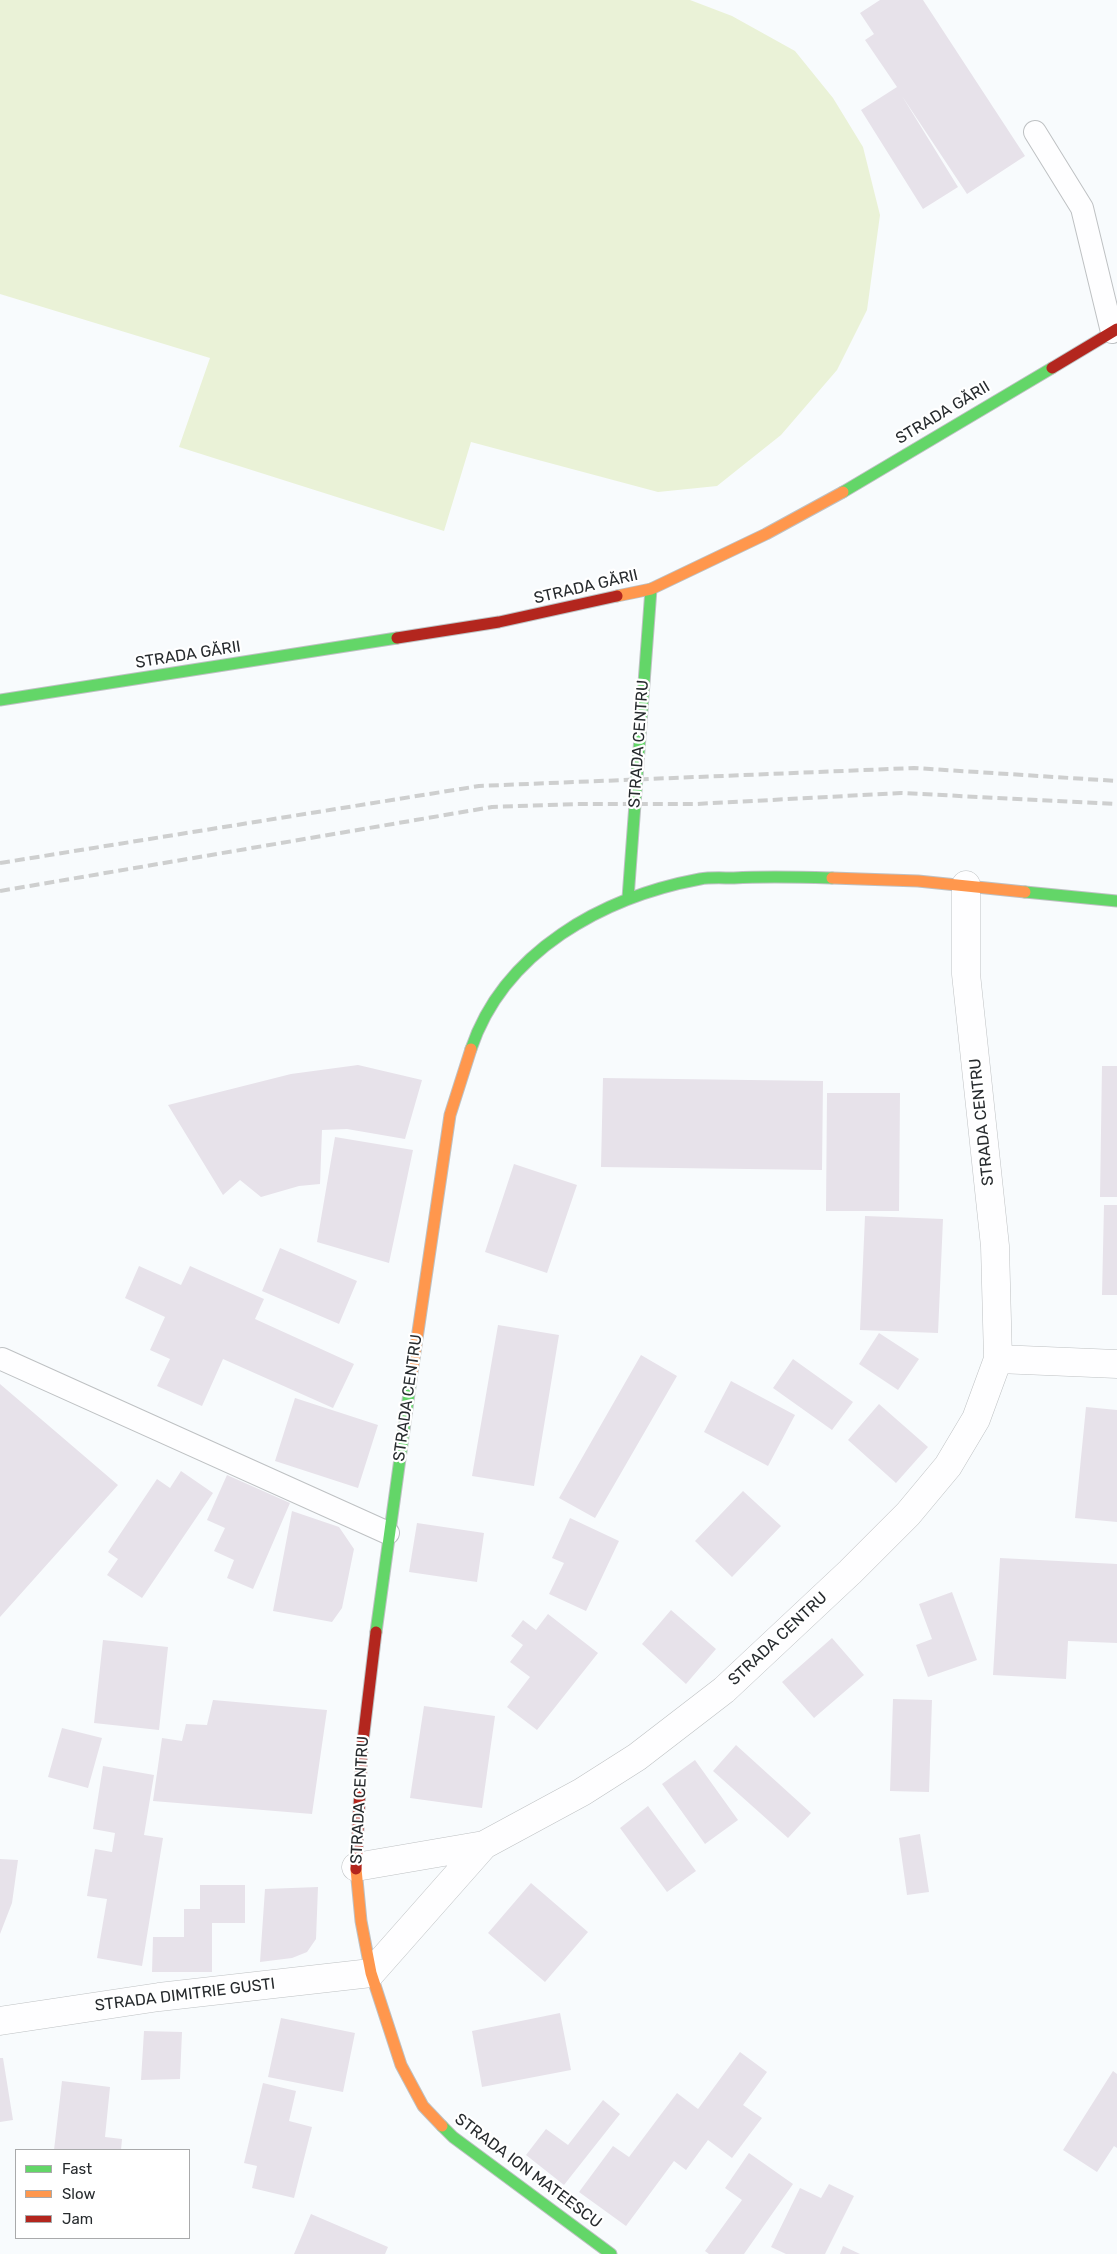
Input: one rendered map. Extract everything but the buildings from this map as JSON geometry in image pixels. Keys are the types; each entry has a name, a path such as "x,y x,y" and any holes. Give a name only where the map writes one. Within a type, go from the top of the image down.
{"main road":[{"name":"STRADA GĂRII","path":"0,700 499,622 651,589 766,534 834,497 1115,330"},
{"name":"STRADA CENTRU","path":"628,898 651,589"},
{"name":"STRADA CENTRU","path":"371,1973 361,1921 356,1867 362,1749 388,1533 450,1115 477,1032 493,1001 515,974 553,940 590,916 628,898 701,879 771,876 966,885 1117,901"},
{"name":"STRADA ION MATEESCU","path":"371,1973 401,2065 423,2106 453,2136 611,2254"}],"street":[{"name":"STRADA CENTRU","path":"484,1845 582,1792 636,1757 724,1690 850,1572 908,1514 948,1466 976,1419 998,1359 995,1246 966,974 966,885"},
{"path":"998,1359 1117,1364"},
{"path":"356,1867 484,1845"},
{"path":"371,1973 484,1845"},
{"name":"STRADA DIMITRIE GUSTI","path":"0,2021 159,1996 371,1973"}],"lane":[{"path":"1035,132 1082,208 1115,330"},
{"path":"2,1359 388,1533"}],"green space":[{"path":"0,0 690,0 732,16 795,51 833,98 863,147 880,215 867,310 837,370 781,435 717,486 658,492 471,442 444,531 179,447 210,358 0,294"}],"railway":[{"path":"0,863 479,786 914,768 1117,781"},
{"path":"0,891 492,807 577,804 696,804 901,793 1117,804"}],"traffic: fast":[{"path":"843,492 1052,368"},
{"path":"628,898 651,589"},
{"path":"0,700 397,638"},
{"path":"471,1049 486,1014 507,984 532,957 561,934 594,915 628,899 664,887 700,879 832,878"},
{"path":"1025,892 1117,901"},
{"path":"376,1632 411,1379"},
{"path":"442,2126 453,2137 611,2254"}],"traffic: slow":[{"path":"617,596 651,589 766,534 843,492"},
{"path":"832,878 918,881 1025,892"},
{"path":"411,1379 450,1115 471,1049"},
{"path":"356,1869 361,1921 371,1973 401,2065 423,2106 442,2126"}],"traffic: jam":[{"path":"1052,368 1117,329"},
{"path":"397,638 499,622 617,596"},
{"path":"356,1869 362,1749 376,1632"}]}
